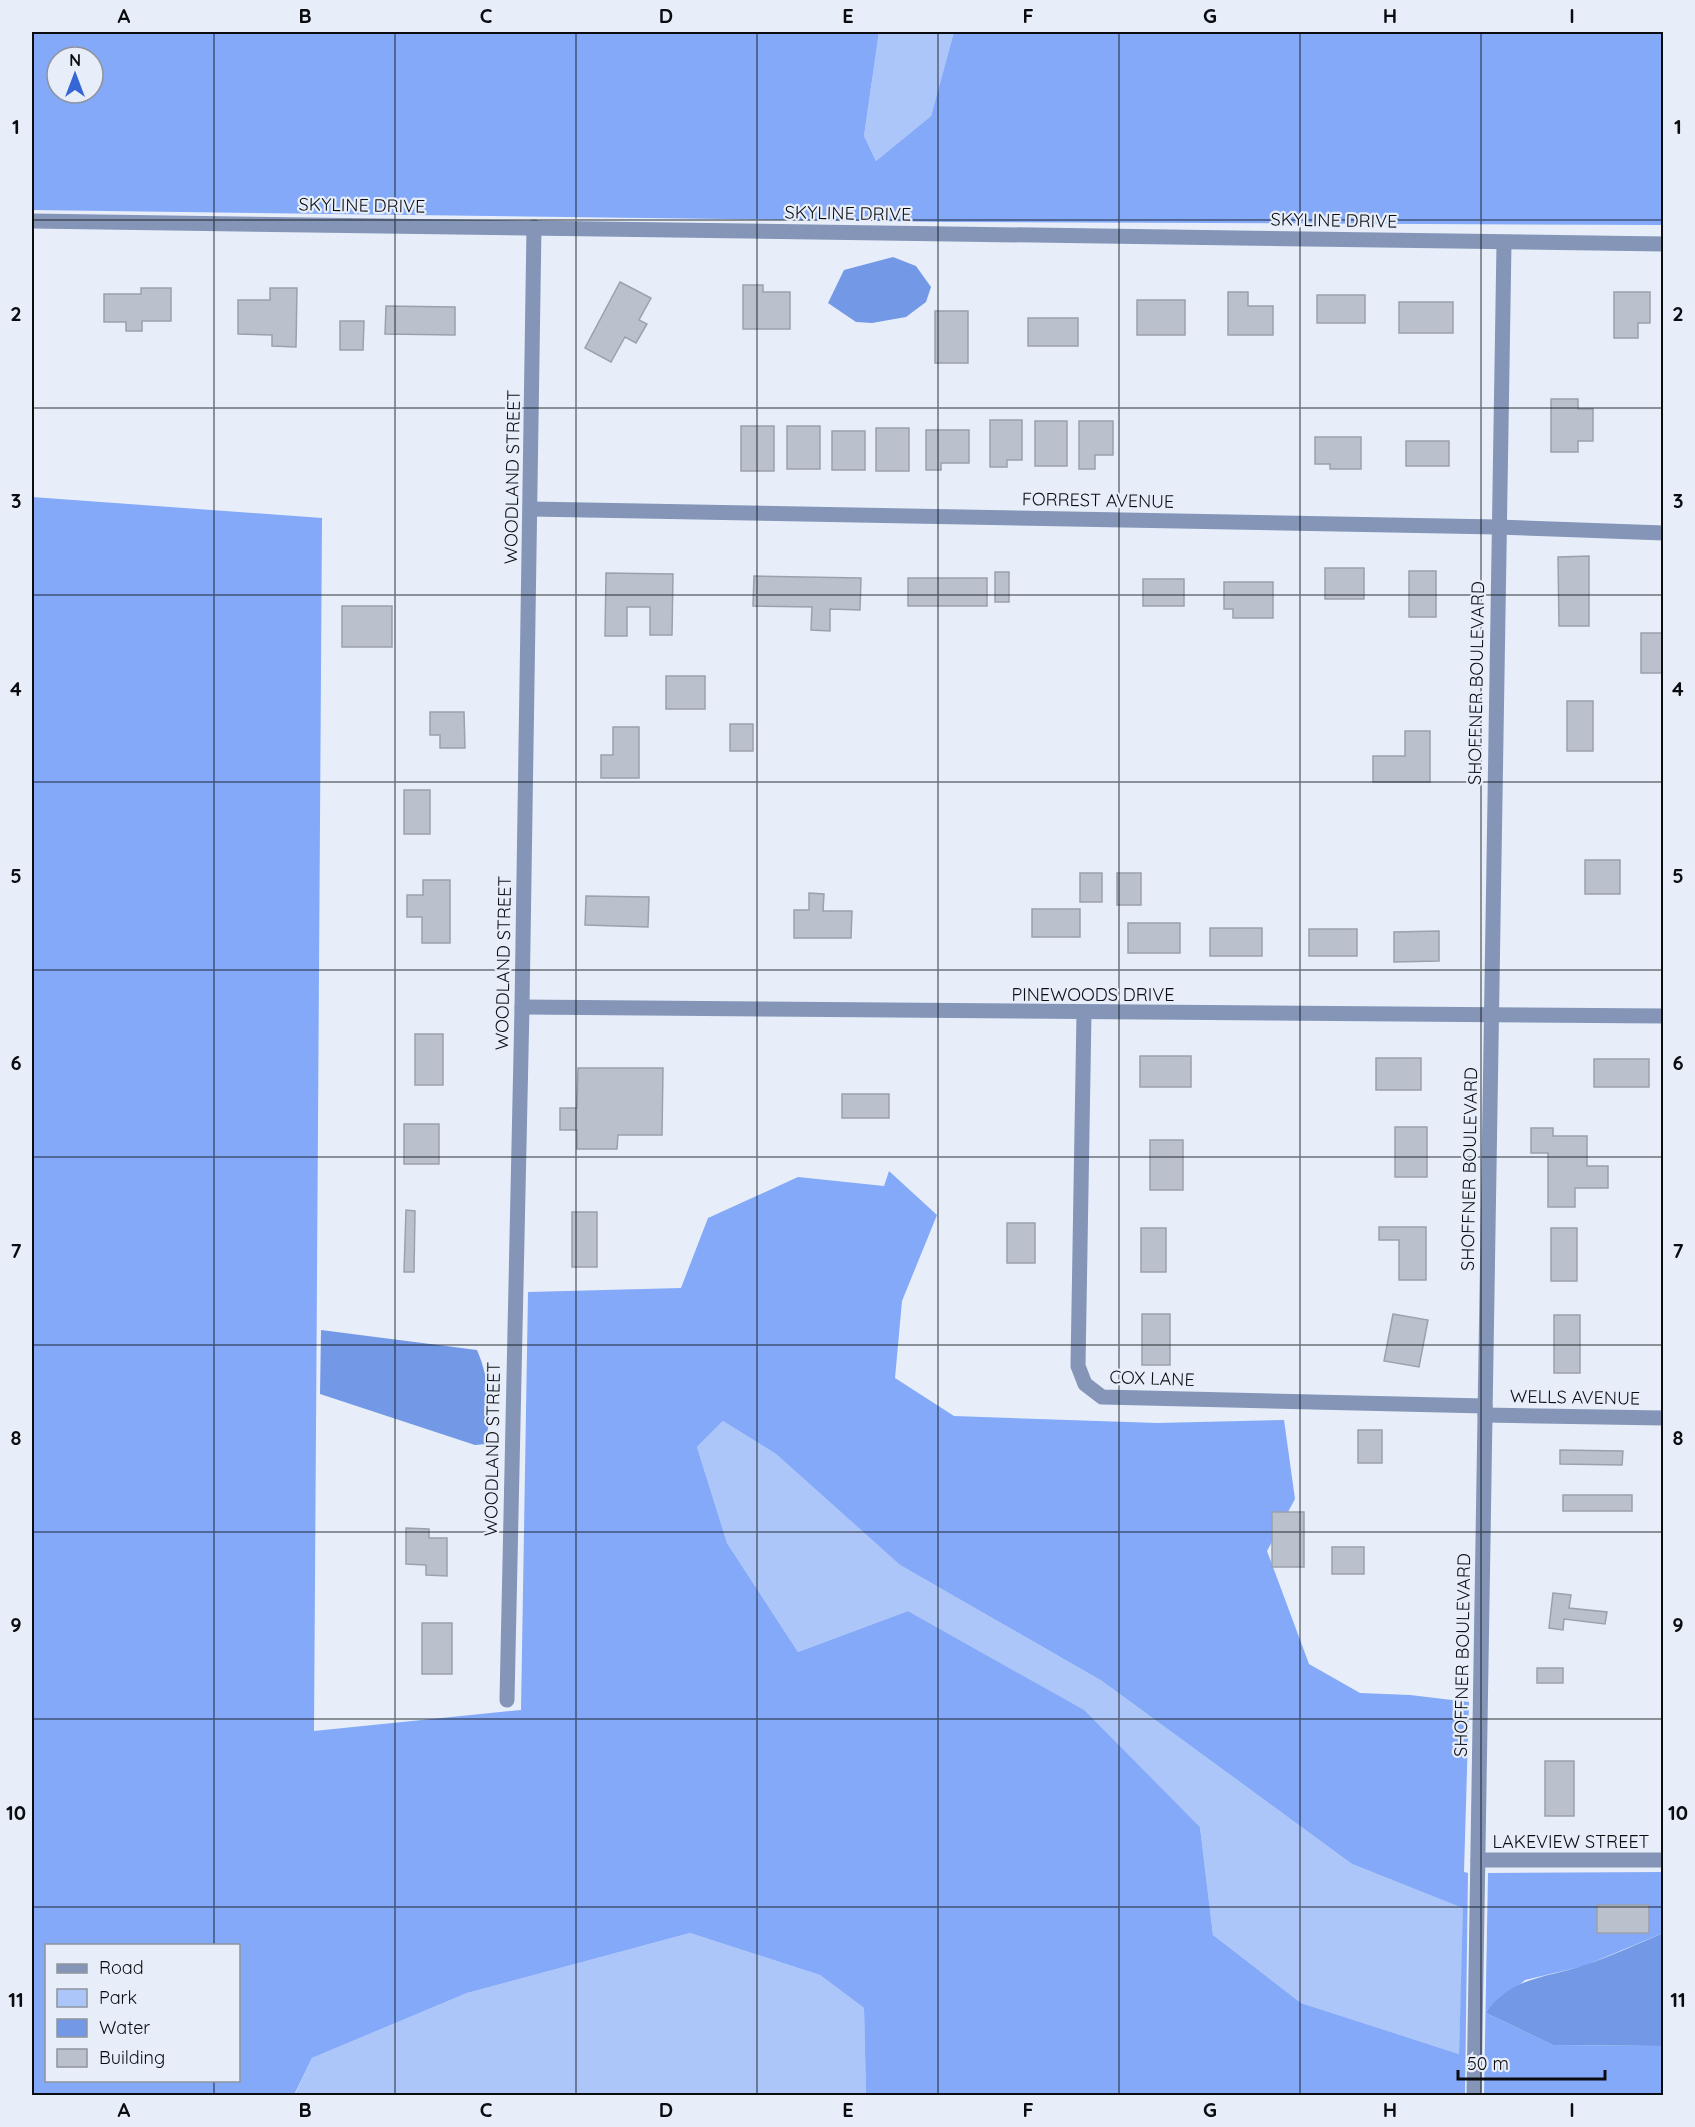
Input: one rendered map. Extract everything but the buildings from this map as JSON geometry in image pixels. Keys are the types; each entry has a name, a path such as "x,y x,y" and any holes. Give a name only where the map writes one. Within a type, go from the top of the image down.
{"street":[{"name":"SKYLINE DRIVE","path":"32,221 1664,244"},
{"name":"WOODLAND STREET","path":"507,1700 522,1007 534,227"},
{"name":"SHOFFNER BOULEVARD","path":"1474,2096 1497,527 1504,243"},
{"name":"FORREST AVENUE","path":"531,509 1497,527 1664,533"},
{"name":"PINEWOODS DRIVE","path":"522,1007 1664,1016"},
{"name":"COX LANE","path":"1084,1013 1078,1366 1085,1384 1102,1397 1485,1410"},
{"name":"WELLS AVENUE","path":"1485,1410 1664,1418"},
{"name":"LAKEVIEW STREET","path":"1478,1860 1664,1860"}],"green space":[{"path":"879,32 954,32 931,116 876,161 864,136"},
{"path":"723,1421 776,1454 900,1565 1102,1681 1352,1864 1464,1908 1459,2054 1301,2003 1213,1935 1200,1827 1083,1710 908,1611 798,1652 727,1543 697,1447"},
{"path":"690,1933 820,1975 864,2008 866,2095 294,2096 312,2058 467,1993"}],"shaded area":[{"path":"32,32 879,32 864,136 876,161 931,116 954,32 1663,32 1663,225 950,222 32,210"},
{"path":"32,497 322,518 314,1731 521,1710 528,1292 681,1288 708,1218 798,1177 884,1186 889,1171 937,1215 902,1301 895,1378 954,1416 1157,1423 1284,1420 1295,1499 1267,1551 1309,1664 1360,1693 1410,1695 1469,1702 1464,1872 1468,1873 1465,2095 866,2095 864,2008 820,1975 690,1933 467,1993 312,2058 294,2095 32,2096","holes":["723,1421 776,1454 900,1565 1102,1681 1352,1864 1463,1908 1459,2054 1301,2003 1213,1935 1200,1827 1084,1710 908,1611 798,1652 727,1543 697,1447"]},
{"path":"1663,1872 1663,1933 1584,1966 1525,1980 1486,2013 1553,2045 1663,2046 1663,2095 1484,2096 1488,1873"}],"water":[{"path":"893,257 916,266 931,287 926,302 906,317 872,323 856,322 828,303 844,270"},
{"path":"321,1330 477,1350 487,1384 489,1420 486,1444 475,1445 320,1394"},
{"path":"1663,1933 1663,2046 1553,2045 1486,2013 1496,2001 1519,1985 1615,1954"}]}
